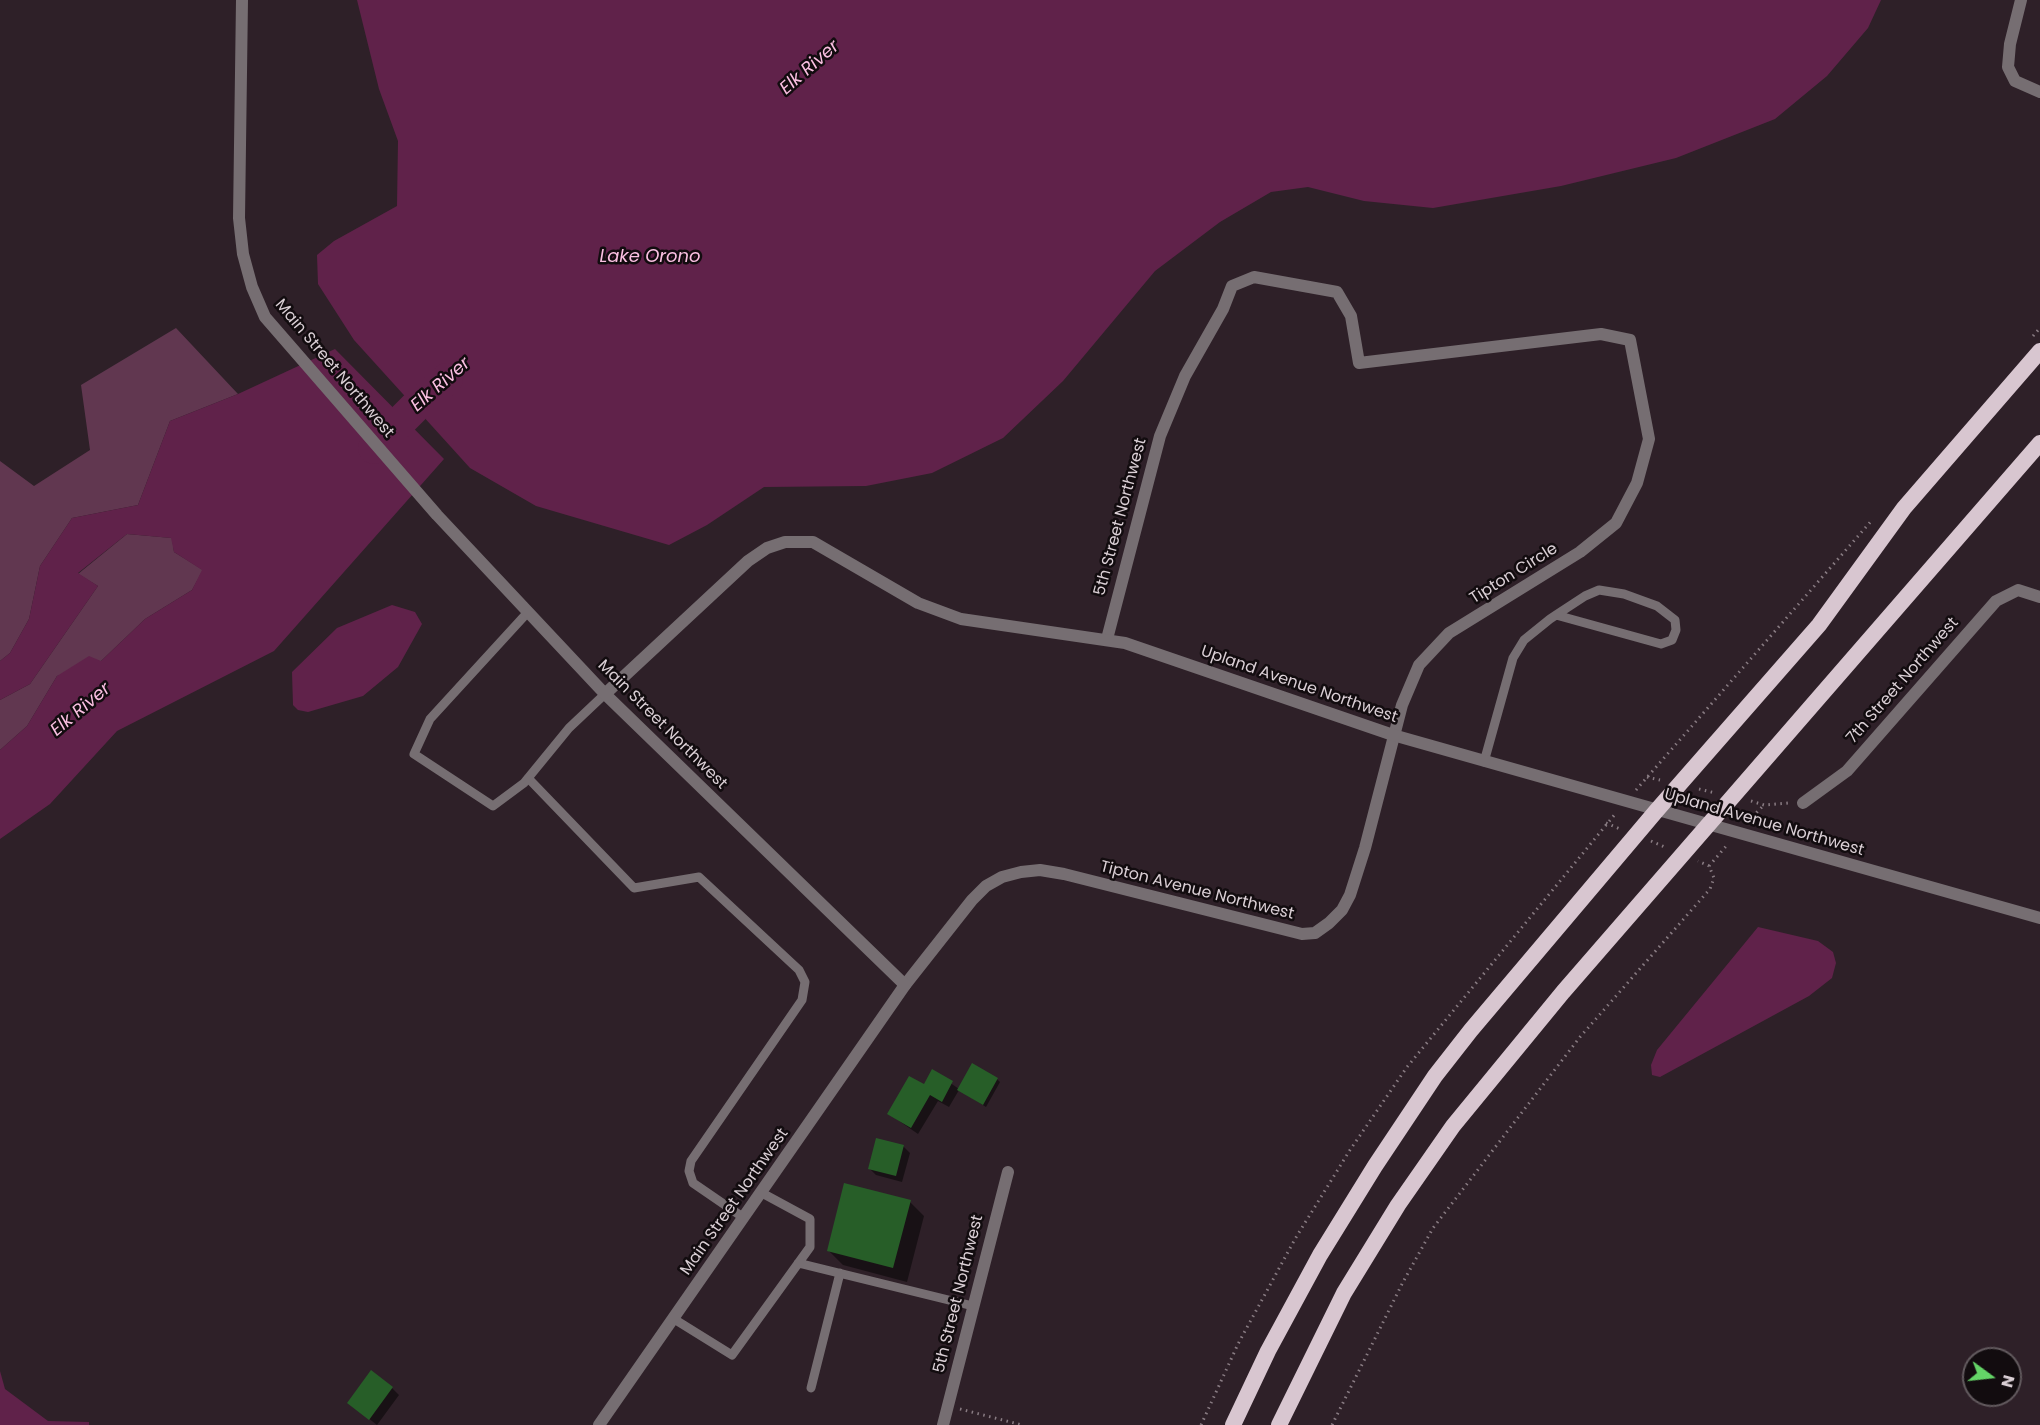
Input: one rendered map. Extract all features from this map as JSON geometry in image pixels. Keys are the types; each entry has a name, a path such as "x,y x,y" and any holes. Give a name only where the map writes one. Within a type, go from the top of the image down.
{"highway":[{"path":"1233,1425 1268,1351 1320,1255 1375,1166 1435,1076 1471,1030 1657,810 1819,625 1904,508 2033,347"},
{"path":"1279,1425 1344,1293 1428,1160 1481,1091 1548,1010 2040,443"}],"street":[{"name":"Main Street Northwest","path":"242,0 238,173 243,254 252,287 265,316 437,515 605,694 905,986 599,1425"},
{"path":"2021,0 2010,44 2008,67 2015,81 2040,92"},
{"name":"5th Street Northwest","path":"1107,639 1160,436 1185,376 1223,309 1232,286 1254,277 1337,291 1351,316 1359,363 1601,334 1630,340 1649,440"},
{"name":"Tipton Circle","path":"1393,735 1410,684 1419,665 1433,648 1449,633 1580,552 1616,523 1637,483 1649,440"},
{"name":"Upland Avenue Northwest","path":"605,694 727,579 767,548 785,542 813,542 918,603 961,619 1107,639 1152,651 1393,735 1708,826 2040,918"},
{"name":"7th Street Northwest","path":"1803,803 1847,771 1996,601 2018,590 2036,594"},
{"name":"Tipton Avenue Northwest","path":"905,986 972,900 986,886 1002,877 1021,872 1040,870 1064,874 1302,934 1315,933 1342,910 1350,895 1365,848 1393,735"},
{"name":"5th Street Northwest","path":"943,1425 1008,1172"}],"lane":[{"path":"1484,762 1513,658 1524,640 1556,615 1585,596 1599,590 1624,594 1657,606 1675,620 1676,630 1672,640 1661,644 1556,615"},
{"path":"528,612 430,719 414,754 493,806 528,778 568,728 605,694"},
{"path":"528,778 634,888 699,877 799,970 806,982 802,1000 691,1161 689,1171 693,1183 744,1218"},
{"path":"674,1319 732,1355 810,1247 810,1219 762,1193"},
{"path":"798,1263 973,1306"},
{"path":"811,1388 840,1273"}],"path":[{"path":"2033,347 2040,328"},
{"path":"1803,803 1764,804 1647,777 1874,518"},
{"path":"1332,1425 1432,1228 1580,1037 1710,889 1714,878 1709,866 1606,823"},
{"path":"948,1405 1022,1425"}],"shaded area":[{"path":"176,328 238,394 170,421 138,505 72,518 40,566 29,619 10,653 0,661 0,461 34,486 90,450 81,385"},
{"path":"127,534 172,538 174,552 203,570 192,590 145,619 101,661 57,676 27,726 0,750 0,700 30,684 98,586 78,574"}],"water":[{"name":"Lake Orono","path":"357,0 1881,0 1868,28 1827,76 1775,119 1676,158 1561,186 1433,208 1364,201 1308,187 1271,192 1220,222 1155,271 1063,381 1003,438 932,473 866,486 764,487 707,525 669,545 536,506 470,468 354,340 318,284 317,255 334,241 397,206 398,141 379,89"},
{"path":"335,349 444,459 274,651 117,731 50,804 0,839 0,750 27,726 57,676 89,656 101,661 145,619 192,590 202,570 174,552 171,538 127,534 78,573 98,586 30,684 0,700 0,661 10,653 29,619 40,566 72,518 138,505 170,421 238,394"},
{"path":"392,605 415,612 422,624 398,667 363,696 308,712 298,710 293,705 292,672 337,628"},
{"path":"1758,927 1818,941 1833,952 1836,963 1832,978 1809,996 1660,1077 1652,1075 1651,1065 1657,1050"},
{"path":"0,1371 5,1389 48,1421 89,1422 89,1425 0,1425"}],"building":[{"path":"972,1063 998,1078 983,1105 957,1090"},
{"path":"932,1069 953,1081 942,1102 930,1095 911,1128 887,1114 909,1076 924,1084"},
{"path":"876,1138 904,1145 896,1176 868,1169"},
{"path":"844,1183 911,1200 893,1268 827,1251"},
{"path":"371,1370 393,1387 369,1420 347,1403"}],"waterway":[{"name":"Elk River","path":"374,448 447,379"}]}
